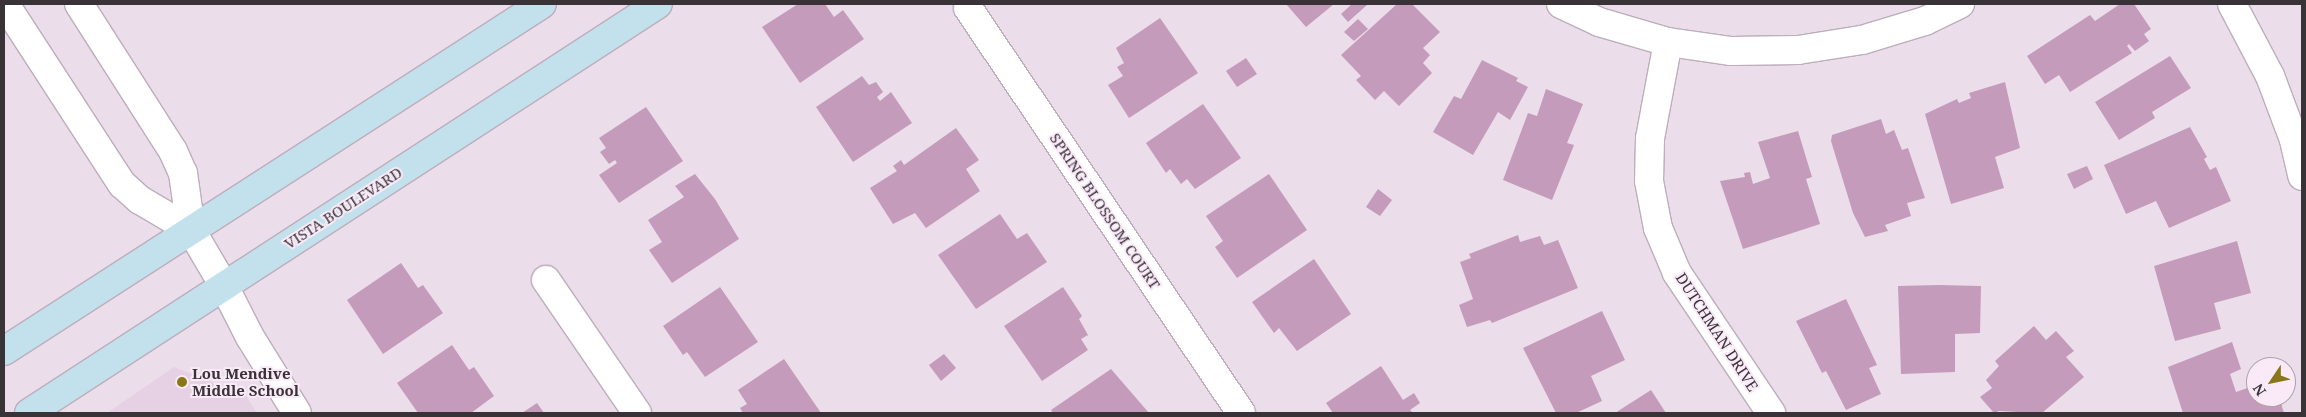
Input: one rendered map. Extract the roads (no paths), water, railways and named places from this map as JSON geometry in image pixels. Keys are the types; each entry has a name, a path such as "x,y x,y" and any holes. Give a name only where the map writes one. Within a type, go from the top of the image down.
{"main road":[{"path":"4,351 542,4"},
{"name":"VISTA BOULEVARD","path":"29,413 658,4"}],"street":[{"path":"5,4 122,184 140,200 191,230"},
{"path":"79,4 173,151 183,173 191,230 224,286 250,338 297,413"},
{"path":"1561,4 1599,22 1668,42 1731,51 1798,50 1862,40 1925,21 1960,4"},
{"path":"2232,4 2270,76 2294,140 2302,176"},
{"name":"SPRING BLOSSOM COURT","path":"968,8 1241,413"},
{"name":"DUTCHMAN DRIVE","path":"1668,42 1650,138 1650,181 1658,228 1677,273 1771,413"},
{"path":"546,280 637,413"}],"place":[{"name":"Lou Mendive Middle School","path":"182,382"}]}
